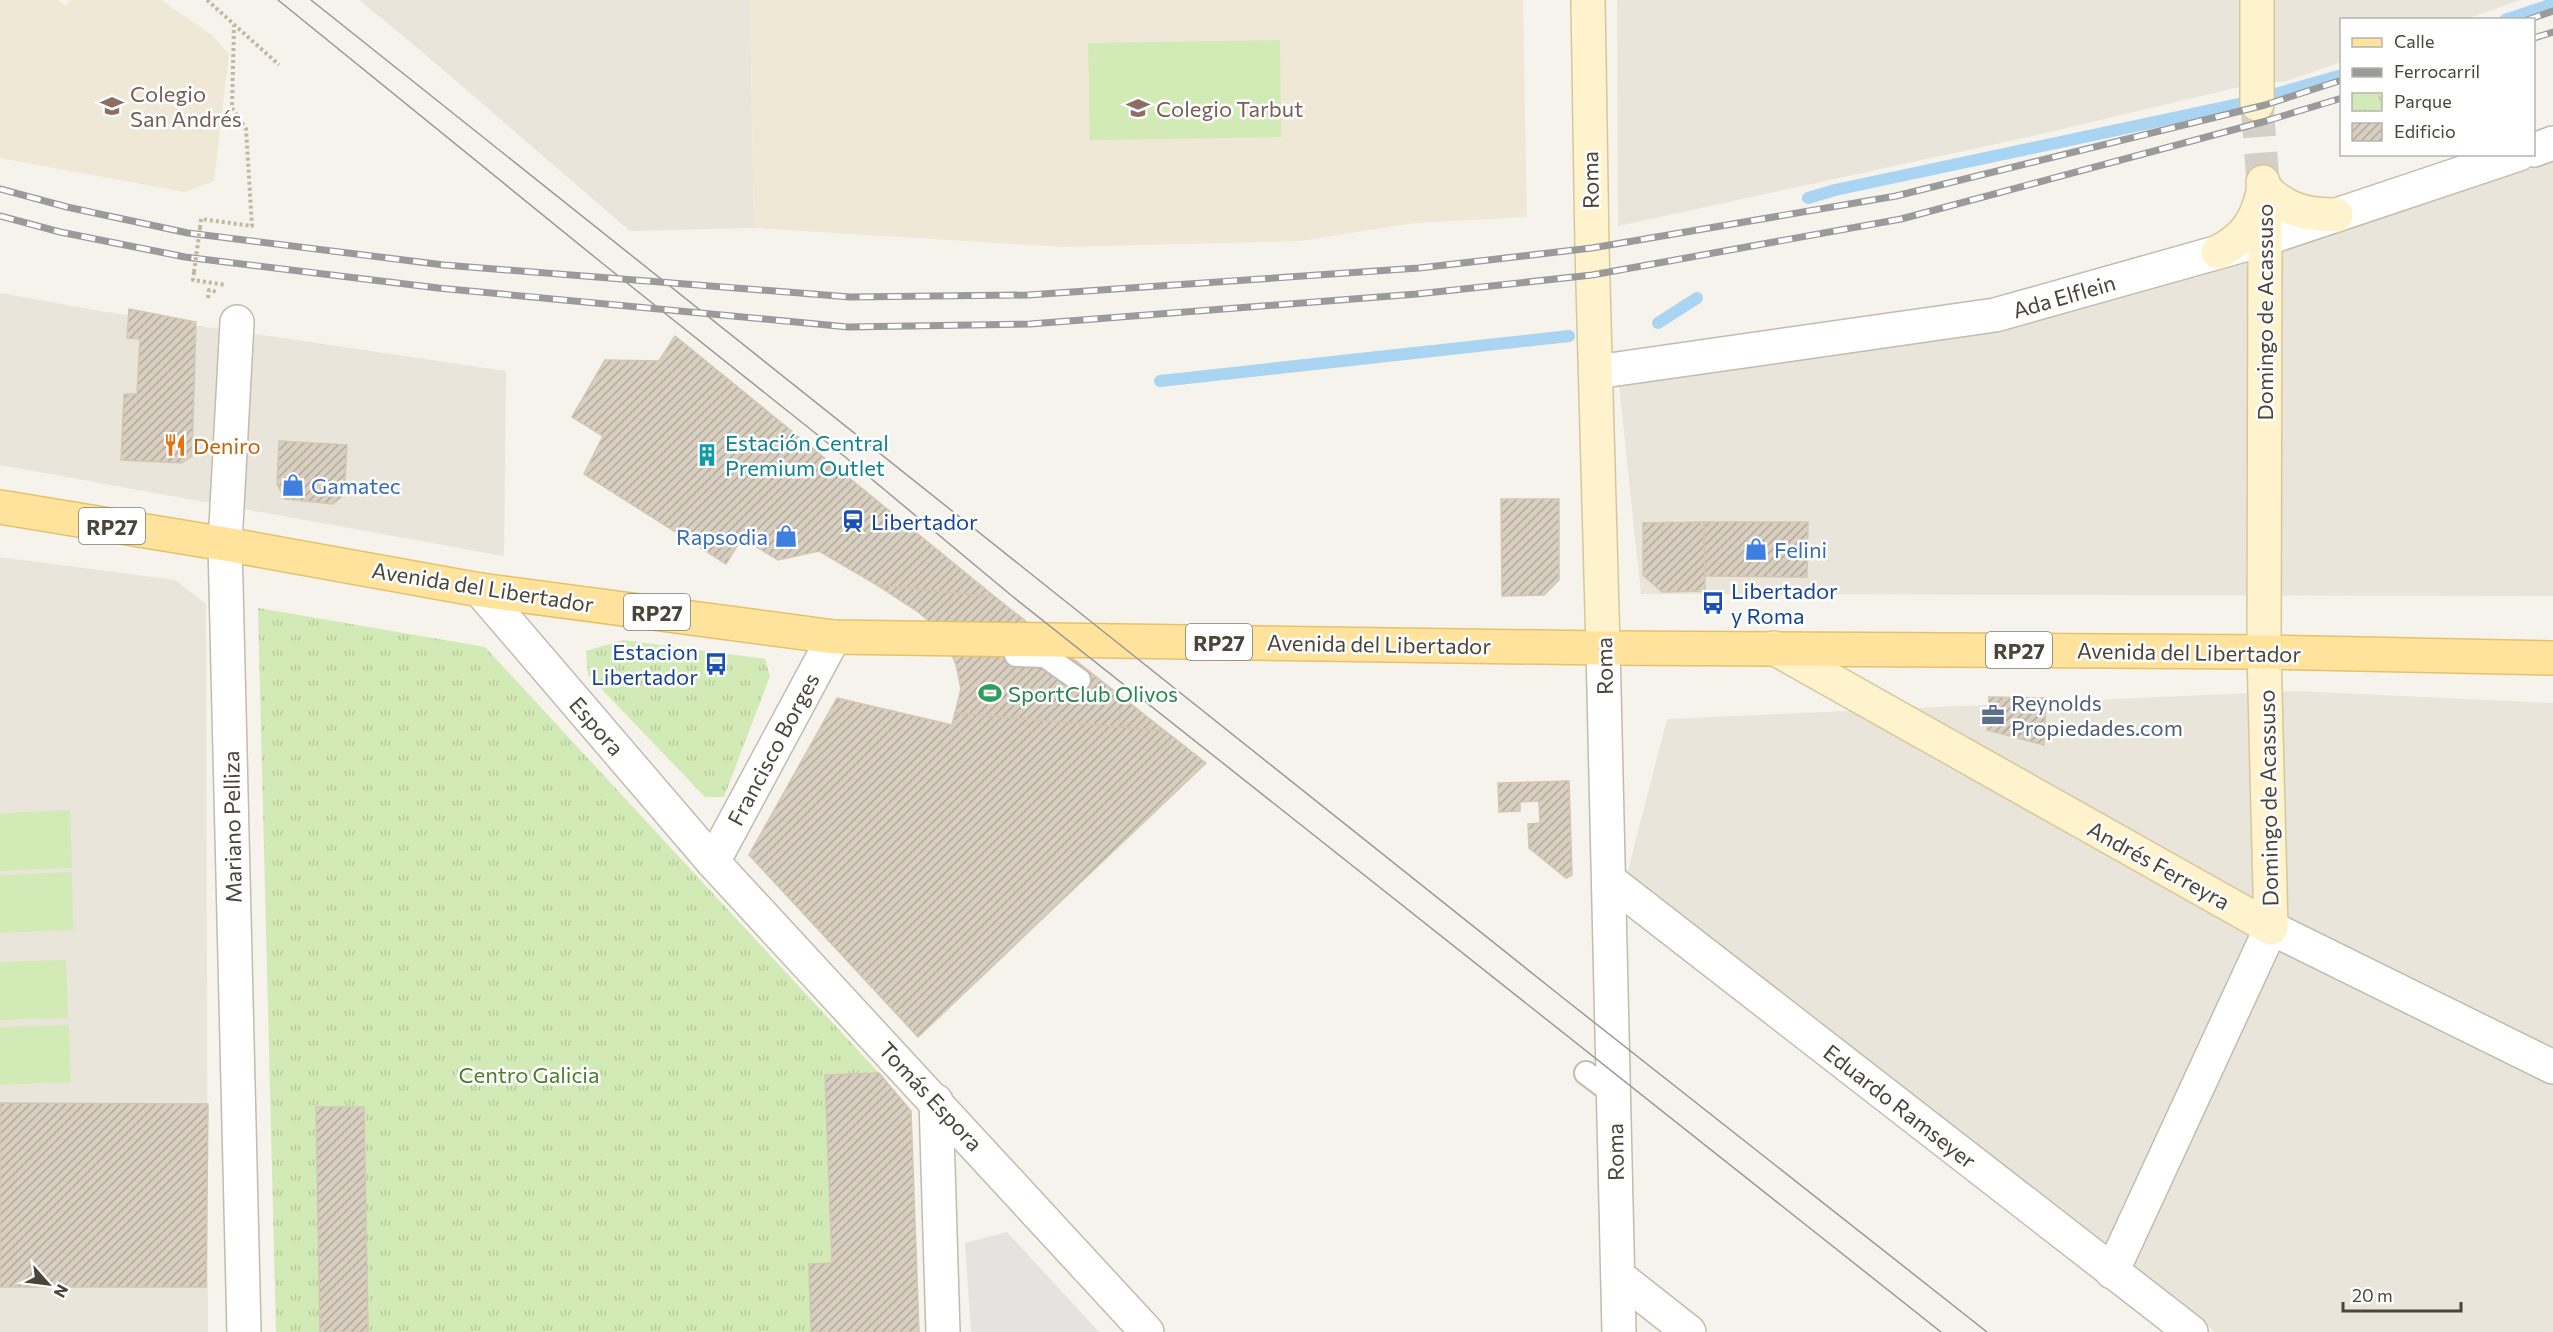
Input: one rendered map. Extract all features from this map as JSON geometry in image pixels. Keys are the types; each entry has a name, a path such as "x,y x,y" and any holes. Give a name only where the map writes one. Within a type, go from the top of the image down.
{"main road":[{"name":"Avenida del Libertador","path":"0,507 225,544 480,590 834,637 1603,648 2264,652 2553,658"}],"street":[{"name":"Roma","path":"1588,0 1619,1332"},
{"path":"2257,0 2257,104"},
{"path":"2535,150 2553,143"},
{"name":"Ada Elflein","path":"1596,372 1995,315 2265,238 2513,156"},
{"path":"2218,252 2235,243 2247,232 2254,220 2264,185 2290,209 2312,215 2336,215"},
{"name":"Domingo de Acassuso","path":"2112,1272 2271,928 2264,652 2264,185"},
{"name":"Mariano Pelliza","path":"237,322 225,544 244,1332"},
{"name":"Espora","path":"480,590 713,862"},
{"name":"Francisco Borges","path":"713,862 834,637"},
{"name":"Andrés Ferreyra","path":"1774,648 2271,928 2553,1067"},
{"name":"Tomás Espora","path":"713,862 1148,1332"},
{"name":"Eduardo Ramseyer","path":"1609,880 2191,1332"},
{"path":"936,1101 943,1332"},
{"path":"1618,1276 1689,1332"}],"lane":[{"path":"870,637 890,650 1045,656 1079,680"},
{"path":"1586,1073 1614,1094"}],"path":[{"path":"207,0 279,65"},
{"path":"228,285 193,280 201,219 252,226 246,129 232,108 234,25"}],"shaded area":[{"name":"Colegio San Andrés","path":"0,0 58,0 66,6 70,0 161,0 212,35 229,54 214,181 184,192 0,158"},
{"path":"359,0 750,0 754,228 630,231"},
{"name":"Colegio Tarbut","path":"750,0 1523,0 1527,217 1415,223 1300,241 1064,247 754,228"},
{"path":"1617,0 2521,0 2469,18 2340,18 2340,62 2287,81 2239,87 2037,135 1618,226"},
{"path":"2553,162 2553,596 1641,594 1619,385 1995,329"},
{"path":"0,293 106,312 506,371 504,556 0,465"},
{"path":"0,557 175,580 206,604 208,1332 0,1332"},
{"path":"2296,691 2553,703 2553,1332 2215,1332 1626,878 1667,719"},
{"path":"1007,1232 1099,1332 971,1332 965,1243"}],"green space":[{"path":"1280,40 1281,137 1090,140 1088,43"},
{"name":"Centro Galicia","path":"258,608 485,647 879,1073 911,1111 919,1332 276,1332"},
{"path":"623,640 765,659 770,676 724,797 705,797 588,675 586,651"},
{"path":"70,810 72,868 0,871 0,813"},
{"path":"72,872 73,930 0,933 0,875"},
{"path":"66,960 68,1018 0,1020 0,962"},
{"path":"69,1025 71,1082 0,1085 0,1027"}],"building":[{"path":"129,309 196,322 192,456 182,463 121,460 124,394 137,394 140,339 127,338"},
{"name":"Estación Central Premium Outlet","path":"675,336 995,597 877,585 819,551 778,560 742,538 726,564 584,474 603,436 572,417 605,360 659,361"},
{"path":"279,441 347,445 344,495 333,504 285,499 277,484"},
{"path":"1501,499 1559,499 1559,580 1544,595 1502,596"},
{"name":"Felini","path":"1704,522 1808,522 1807,577 1704,576"},
{"path":"1704,522 1705,591 1662,592 1643,575 1643,523"},
{"path":"877,585 995,597 1165,731 955,713 961,689 956,664 948,647 931,623"},
{"path":"1989,697 2046,698 2044,745 1987,730"},
{"path":"837,698 952,725 955,713 1165,731 1206,763 918,1037 749,855"},
{"path":"1569,781 1572,875 1566,878 1529,848 1528,824 1540,823 1539,801 1520,802 1520,811 1499,812 1498,783"},
{"path":"879,1073 911,1111 919,1332 811,1332 809,1264 832,1263 825,1075"},
{"path":"0,1103 208,1104 206,1287 0,1287"},
{"path":"316,1107 364,1107 368,1332 320,1332"}],"waterway":[{"path":"2511,18 2553,4"},
{"path":"1808,198 1835,190 2248,102 2340,76"},
{"path":"1658,323 1697,298"},
{"path":"1160,381 1569,336"}],"tunnel":[{"path":"2257,104 2263,182"}],"tram line":[{"path":"278,0 844,456 1012,596 1941,1332"},
{"path":"311,0 1562,997 1987,1332"}],"railway":[{"path":"2533,18 2553,11"},
{"path":"2535,38 2553,32"},
{"path":"0,189 67,207 188,233 444,265 850,297 1028,295 1419,268 1592,248 1896,196 2265,105 2340,81"},
{"path":"0,216 60,232 185,257 438,288 848,327 1030,324 1417,294 1592,275 1901,219 2266,121 2340,99"}],"place":[{"name":"Colegio San Andrés","path":"112,106"},
{"name":"Colegio Tarbut","path":"1138,108"},
{"name":"Deniro","path":"175,445"},
{"name":"Estación Central Premium Outlet","path":"707,455"},
{"name":"Gamatec","path":"293,485"},
{"name":"Libertador","path":"853,521"},
{"name":"Rapsodia","path":"786,536"},
{"name":"Felini","path":"1756,549"},
{"name":"Libertador y Roma","path":"1713,603"},
{"name":"Estacion Libertador","path":"716,664"},
{"name":"SportClub Olivos","path":"990,693"},
{"name":"Reynolds Propiedades.com","path":"1993,715"}]}
